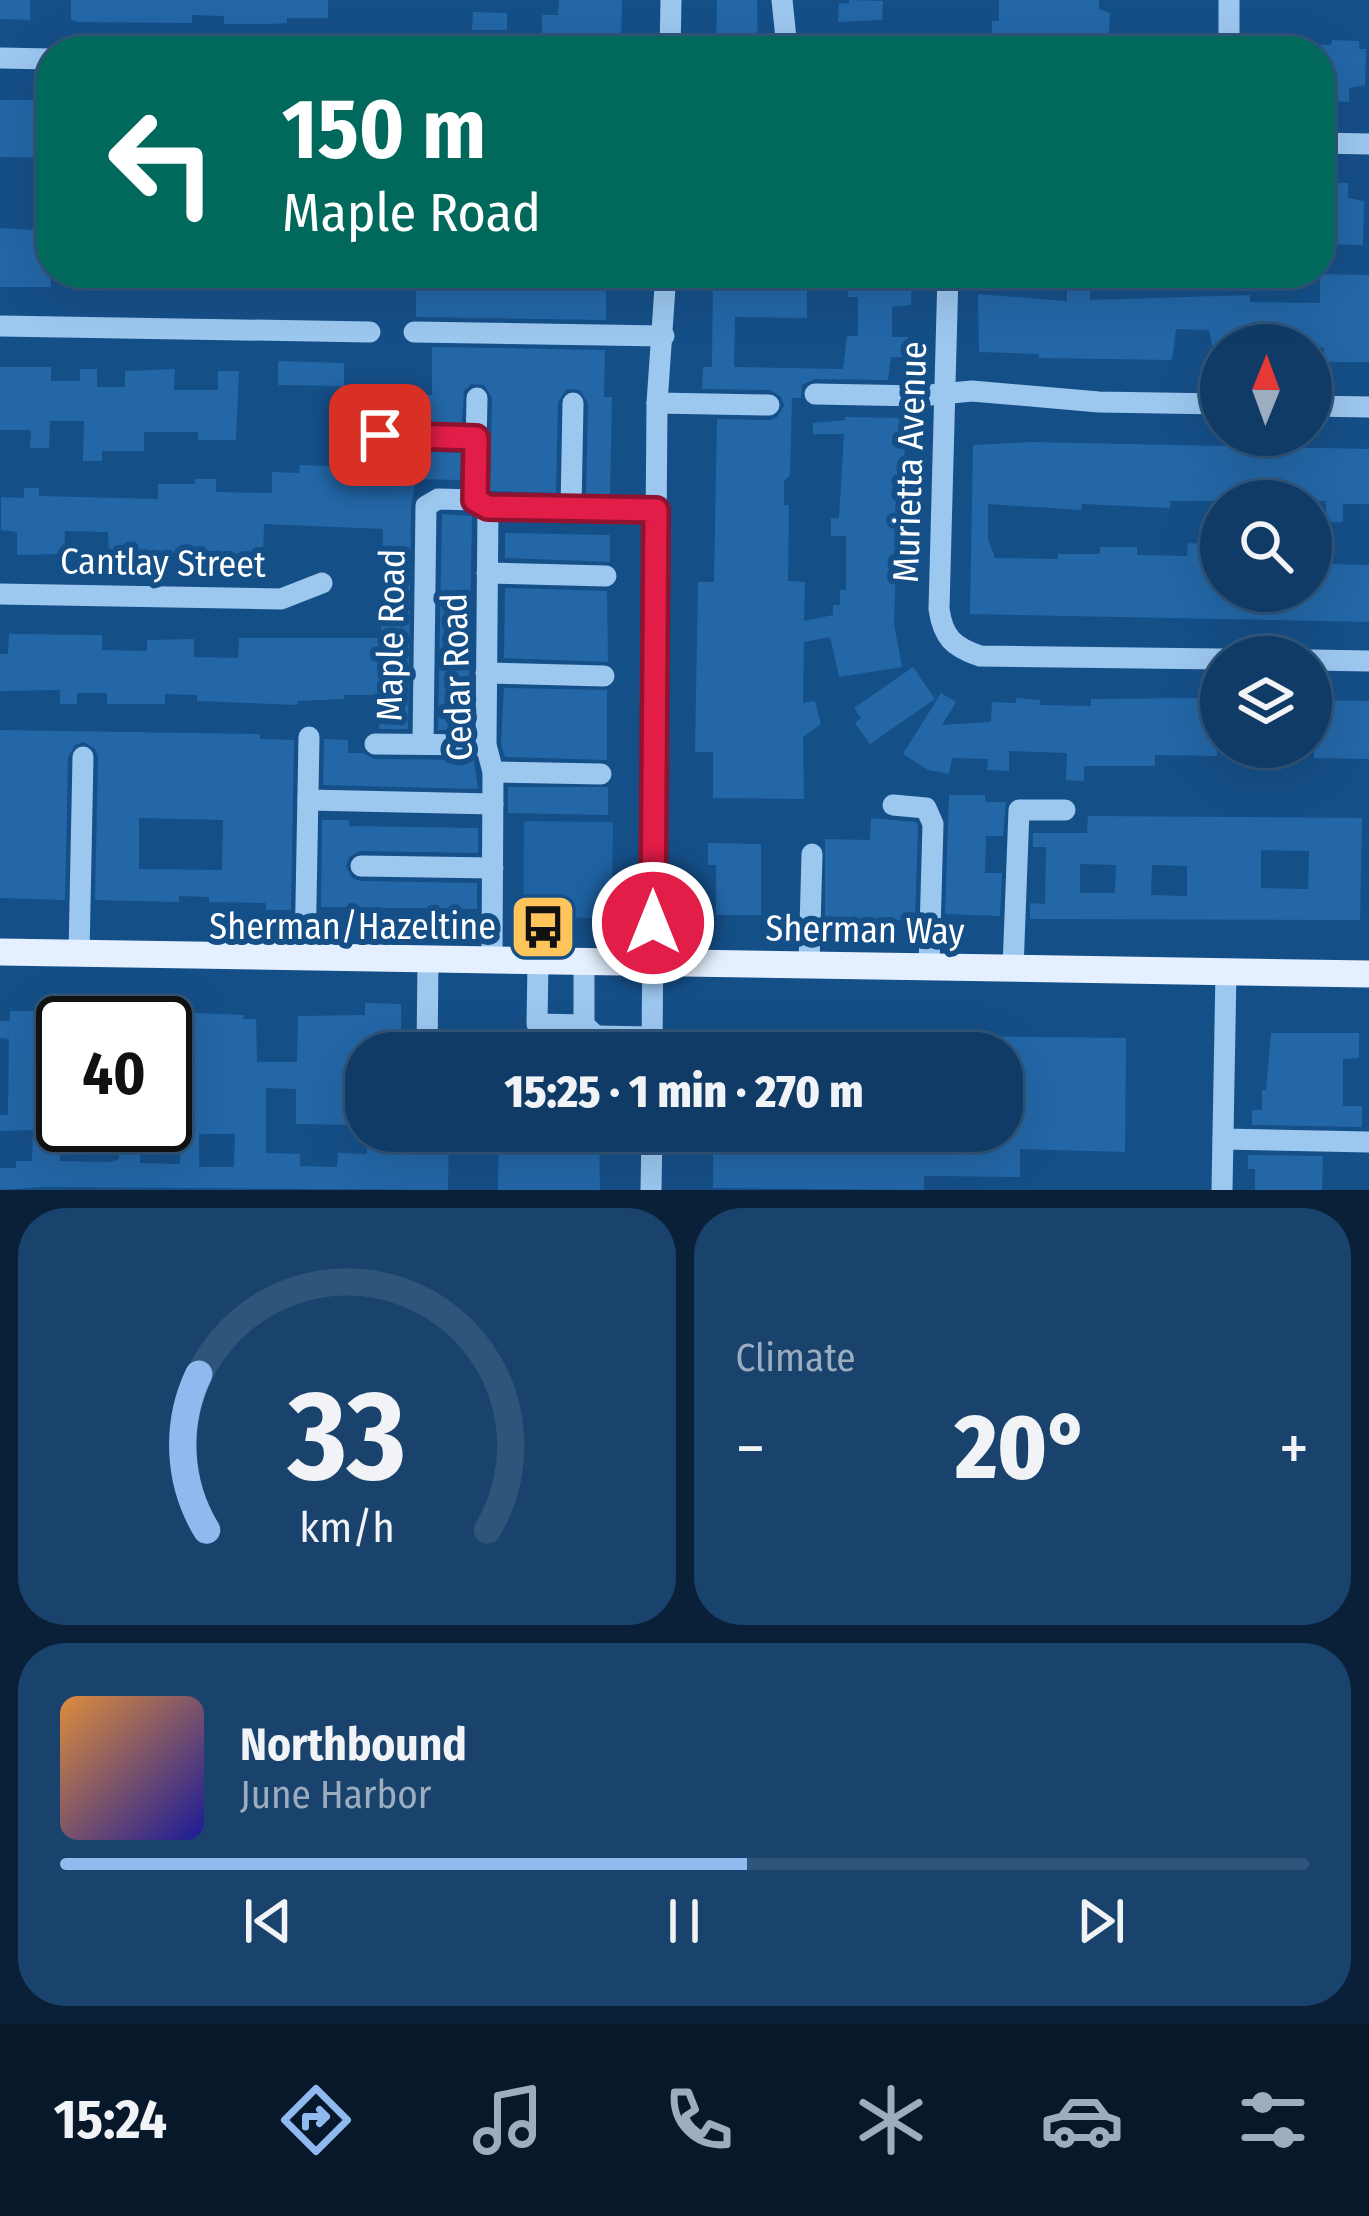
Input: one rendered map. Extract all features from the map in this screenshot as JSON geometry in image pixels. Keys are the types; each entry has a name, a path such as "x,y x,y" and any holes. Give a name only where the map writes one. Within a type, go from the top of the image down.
{"main road":[{"name":"Sherman Way","path":"0,952 1369,974"}],"street":[{"path":"670,36 671,0"},
{"path":"782,0 786,36"},
{"path":"1229,0 1229,35"},
{"path":"0,58 36,58"},
{"path":"1335,143 1369,144"},
{"path":"652,1032 657,403 666,288"},
{"name":"Murietta Avenue","path":"948,288 942,631 956,648 980,656 1200,659"},
{"path":"0,326 370,332"},
{"path":"414,332 664,336"},
{"path":"815,394 972,391 1099,402 1200,404"},
{"name":"Cedar Road","path":"477,398 487,573 486,745 493,772 492,961"},
{"path":"571,508 573,403"},
{"path":"657,403 769,405"},
{"path":"1332,406 1369,407"},
{"path":"380,435 476,438"},
{"name":"Maple Road","path":"423,744 426,506 438,499 656,510"},
{"path":"487,573 606,576"},
{"name":"Cantlay Street","path":"0,594 281,599 322,584"},
{"path":"1332,660 1369,661"},
{"path":"486,674 604,676"},
{"path":"305,958 309,737"},
{"path":"376,744 486,745"},
{"path":"79,954 83,757"},
{"path":"493,772 601,774"},
{"path":"308,800 493,804"},
{"path":"893,805 926,808 933,824 929,968"},
{"path":"1013,969 1018,810 1066,810"},
{"path":"808,965 812,854"},
{"path":"361,866 493,868"},
{"path":"427,1032 428,960"},
{"path":"538,962 537,1024 568,1032"},
{"path":"584,962 591,1032"},
{"path":"1222,1190 1226,971"},
{"path":"1223,1139 1369,1142"},
{"path":"651,1190 652,1152"}],"shaded area":[{"path":"524,821 613,822 612,910 601,918 523,917"}],"building":[{"path":"0,0 30,0 30,20 0,19"},
{"path":"71,0 328,0 328,18 224,24 224,16 192,15 192,23 78,22 71,20"},
{"path":"559,0 622,0 621,36 542,36 542,15 558,15"},
{"path":"717,0 757,0 758,36 716,36"},
{"path":"849,0 883,1 882,20 838,22 839,3 849,4"},
{"path":"999,0 1099,0 1099,9 1110,13 1109,33 1152,36 992,36 992,21 999,21"},
{"path":"473,12 507,13 507,30 472,30"},
{"path":"1335,40 1359,41 1359,49 1366,49 1365,85 1349,88 1349,102 1335,101"},
{"path":"0,100 35,100 36,158 0,157"},
{"path":"1335,183 1348,183 1348,198 1364,201 1363,245 1335,244"},
{"path":"0,228 36,230 36,287 0,287"},
{"path":"1335,274 1369,275 1369,362 1332,362 1332,324 1200,324 1200,330 1176,329 1172,360 979,352 978,294 1067,301 1067,289 1090,289 1090,300 1250,295 1250,302 1320,303 1320,288 1335,288"},
{"path":"219,288 311,288 311,291"},
{"path":"606,288 606,320 416,317 416,289"},
{"path":"713,288 807,288 807,318 735,317 734,367 843,369 847,336 858,336 858,297 848,297 849,288 912,288 911,305 892,307 892,337 908,337 908,357 891,357 888,380 814,379 802,385 801,398 792,398 790,475 784,481 784,505 789,505 788,581 805,582 804,621 833,615 833,605 840,605 840,590 846,590 846,536 831,536 831,518 839,518 844,434 813,434 813,423 845,417 902,418 905,426 903,566 896,566 894,624 902,667 839,677 830,637 804,642 803,703 815,701 821,724 803,737 804,799 713,798 713,752 695,752 698,582 714,582 717,419 770,420 784,406 781,397 770,390 702,389 703,367 712,367"},
{"path":"432,347 605,350 604,397 612,397 610,494 586,494 588,403 580,390 567,389 558,402 556,493 490,491 492,398 484,385 471,384 464,391 462,423 376,421 376,394 432,395"},
{"path":"278,361 344,363 344,386 278,385"},
{"path":"0,367 51,367 51,381 80,381 80,369 97,369 97,387 125,387 125,371 175,369 174,390 218,390 218,371 239,371 236,440 198,440 198,432 144,432 144,451 102,451 102,461 83,461 84,421 50,421 49,448 30,448 31,430 0,430"},
{"path":"973,445 1200,445 1200,456 1332,456 1332,448 1369,449 1369,504 1343,504 1343,522 1332,522 1332,480 1200,480 1200,501 1170,501 1170,508 1082,504 1081,510 988,504 988,539 995,558 1058,559 1058,554 1100,554 1100,547 1137,547 1137,555 1187,556 1188,543 1200,544 1200,612 1332,612 1332,564 1369,565 1369,622 970,614"},
{"path":"375,449 461,453 460,480 416,479 411,506 408,729 379,729 380,695 344,695 344,699 298,701 297,705 197,701 197,695 165,694 165,704 107,704 107,693 77,693 77,704 60,704 60,690 0,691 0,654 8,654 9,634 102,635 102,650 147,651 147,640 194,639 194,657 238,658 239,638 381,638 383,529 264,524 260,559 109,556 108,532 65,531 64,554 17,555 17,532 1,530 1,497 24,498 24,488 39,488 39,496 158,499 158,484 195,484 195,479 216,479 216,492 272,493 272,472 299,473 300,465 375,468"},
{"path":"442,514 472,516 468,730 438,730"},
{"path":"505,533 610,535 610,562 505,558"},
{"path":"505,588 607,591 608,662 504,658"},
{"path":"913,667 935,699 870,744 855,723 861,718 854,708"},
{"path":"504,688 607,690 607,760 505,757 501,744"},
{"path":"941,693 956,702 942,725 991,722 992,702 1016,703 1016,698 1040,700 1040,705 1091,706 1091,699 1199,698 1200,756 1155,755 1155,766 1084,766 1084,781 1066,780 1067,753 1009,751 1009,771 987,770 988,759 952,758 949,774 928,770 903,754"},
{"path":"1332,700 1369,701 1369,759 1332,758"},
{"path":"0,730 260,734 260,739 294,740 291,910 266,910 266,903 209,902 209,897 179,896 179,902 95,900 98,757 84,742 75,745 68,757 65,900 0,898","holes":["139,818 223,820 222,870 139,869"]},
{"path":"324,739 348,740 348,753 374,759 474,760 478,789 323,785"},
{"path":"508,787 608,787 608,815 508,813"},
{"path":"949,795 985,795 985,802 1006,802 1003,836 986,836 985,873 1002,873 1000,916 945,914"},
{"path":"1088,816 1362,818 1360,920 1030,919 1030,903 1045,904 1046,847 1033,847 1033,833 1087,833","holes":["1261,850 1309,851 1308,889 1261,888","1080,864 1116,865 1115,893 1080,893","1152,865 1187,866 1187,896 1151,895"]},
{"path":"871,818 916,822 915,920 850,920 850,927 825,927 825,839 870,840"},
{"path":"322,820 349,820 349,826 478,828 478,853 360,851 349,857 346,867 352,878 361,881 477,883 477,909 321,907"},
{"path":"708,843 761,844 761,915 716,915 716,865 708,865"},
{"path":"365,1003 401,1004 401,1032 345,1032 345,1125 296,1124 296,1089 266,1088 266,1153 300,1154 300,1166 337,1167 338,1153 449,1152 448,1190 0,1190 0,1168 32,1161 33,1130 0,1131 0,1115 8,1115 9,1039 0,1038 0,1021 10,1021 10,1011 36,1011 36,1152 60,1152 60,1161 111,1162 119,1159 119,1152 140,1152 140,1163 180,1164 180,1152 192,1152 192,1013 256,1019 257,1062 297,1062 298,1016 365,1015","holes":["199,1134 235,1134 234,1167 199,1167"]},
{"path":"1271,1033 1359,1033 1359,1058 1343,1059 1343,1106 1362,1106 1362,1127 1252,1125 1252,1110 1262,1110"},
{"path":"1023,1037 1126,1038 1125,1152 1023,1149"},
{"path":"499,1152 599,1152 600,1190 498,1190"},
{"path":"713,1152 1020,1152 1020,1177 924,1176 924,1190 713,1188"},
{"path":"1248,1155 1323,1156 1322,1190 1255,1190 1255,1169 1248,1169"}],"place":[{"name":"Sherman/Hazeltine","path":"543,927"}],"route":[{"path":"380,435 476,438 475,500 488,507 656,510 653,923"}]}
